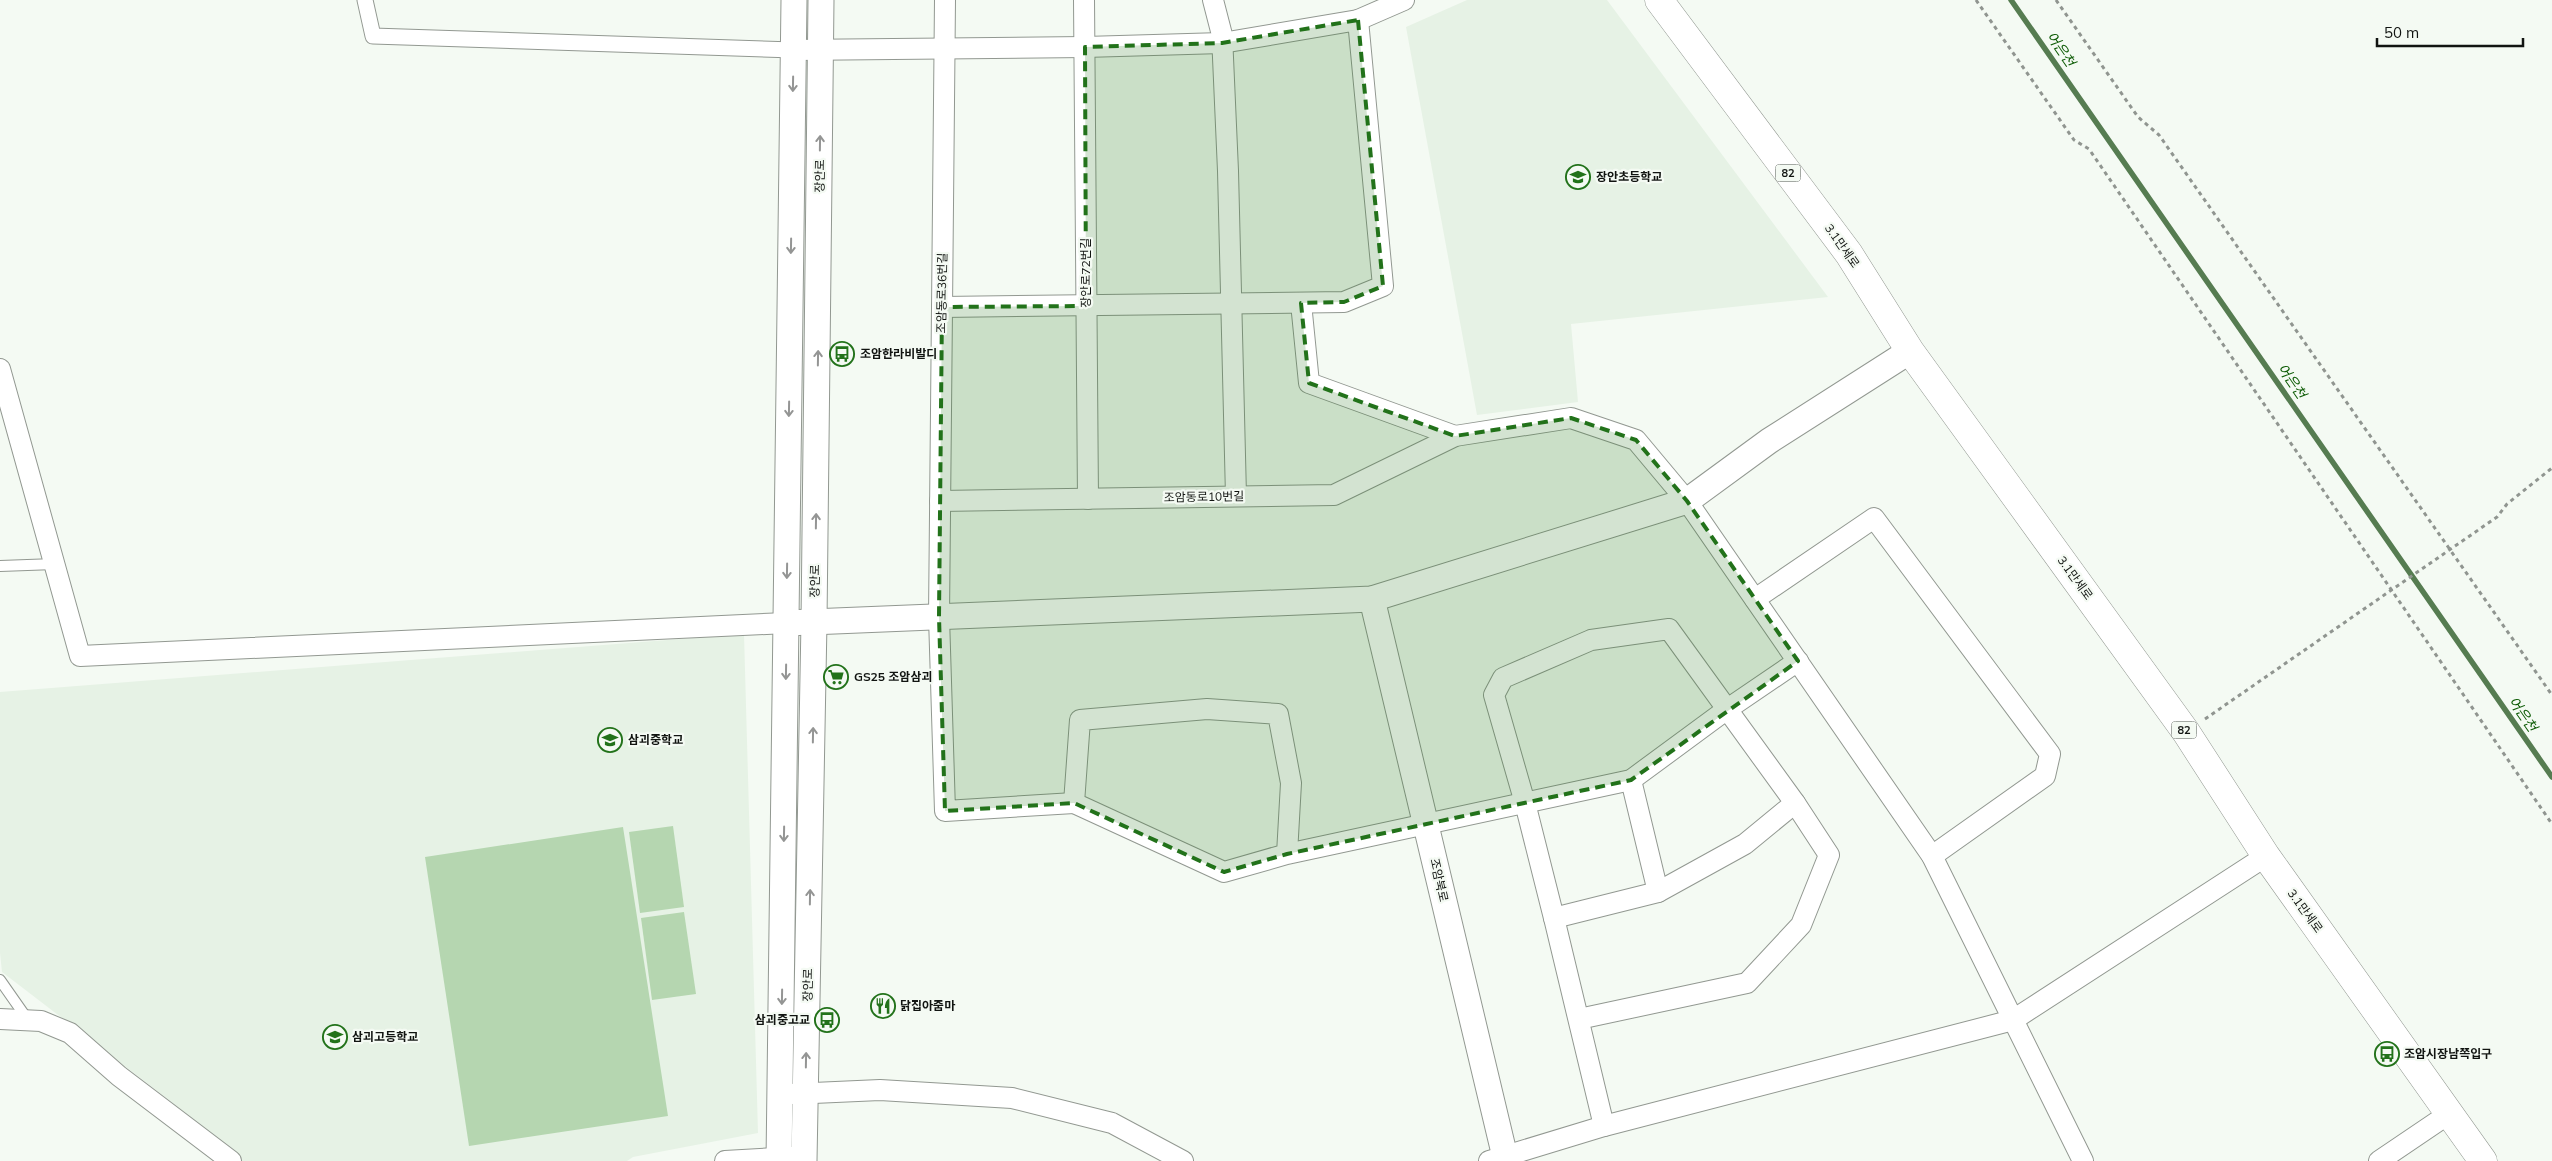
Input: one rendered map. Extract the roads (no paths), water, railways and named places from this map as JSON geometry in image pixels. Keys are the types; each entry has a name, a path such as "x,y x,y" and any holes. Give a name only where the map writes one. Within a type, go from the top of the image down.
{"main road":[{"name":"3.1만세로","path":"1659,0 1849,254 1910,351 2186,732 2266,856 2483,1161"}],"street":[{"path":"365,0 373,36 794,50 1085,47 1222,43 1358,20 1404,0"},
{"name":"장안로","path":"779,1159 794,0"},
{"name":"장안로","path":"804,1159 814,622 822,49 821,0"},
{"name":"조암동로36번길","path":"946,0 939,617 945,811 1074,803"},
{"name":"장안로72번길","path":"1084,0 1088,498"},
{"path":"1213,0 1222,43 1233,305 1236,496"},
{"path":"942,307 1233,305 1344,302 1383,286 1358,20"},
{"name":"조암동로10번길","path":"1301,303 1309,382 1455,436"},
{"path":"0,369 80,656 786,623 1372,599 1687,501 1769,441 1910,351"},
{"name":"조암동로10번길","path":"940,501 1334,495 1455,436 1572,418 1636,440 1687,501 1932,856 2083,1161"},
{"path":"1755,599 1874,518 2050,754 2045,776 1932,856"},
{"name":"조암북로","path":"1372,599 1426,826 1500,1160"},
{"path":"1579,1019 1747,983 1801,925 1829,855 1795,803 1669,629 1591,640 1503,678 1494,695 1525,803 1604,1126"},
{"path":"1287,854 1291,783 1278,714 1207,709 1080,720 1074,803 1224,872 1287,854 1426,826 1631,780 1726,710 1798,661"},
{"path":"1631,780 1658,892"},
{"path":"1554,918 1658,892 1745,844 1795,803"},
{"path":"1500,1160 1604,1126 2013,1020 2266,856"},
{"path":"0,1019 41,1021 70,1033 119,1076 231,1161"},
{"path":"781,1094 880,1090 1012,1098 1112,1123 1183,1161"},
{"path":"2380,1161 2450,1113"},
{"path":"725,1161 804,1159"}],"lane":[{"path":"0,566 55,564"},
{"path":"0,980 28,1020"}],"waterway":[{"name":"어은천","path":"2011,0 2552,777"}],"place":[{"name":"장안초등학교","path":"1578,177"},
{"name":"조암한라비발디","path":"842,354"},
{"name":"GS25 조암삼괴","path":"836,677"},
{"name":"삼괴중학교","path":"610,740"},
{"name":"닭집아줌마","path":"883,1006"},
{"name":"삼괴중고교","path":"827,1020"},
{"name":"삼괴고등학교","path":"335,1037"},
{"name":"조암시장남쪽입구","path":"2387,1054"}]}
